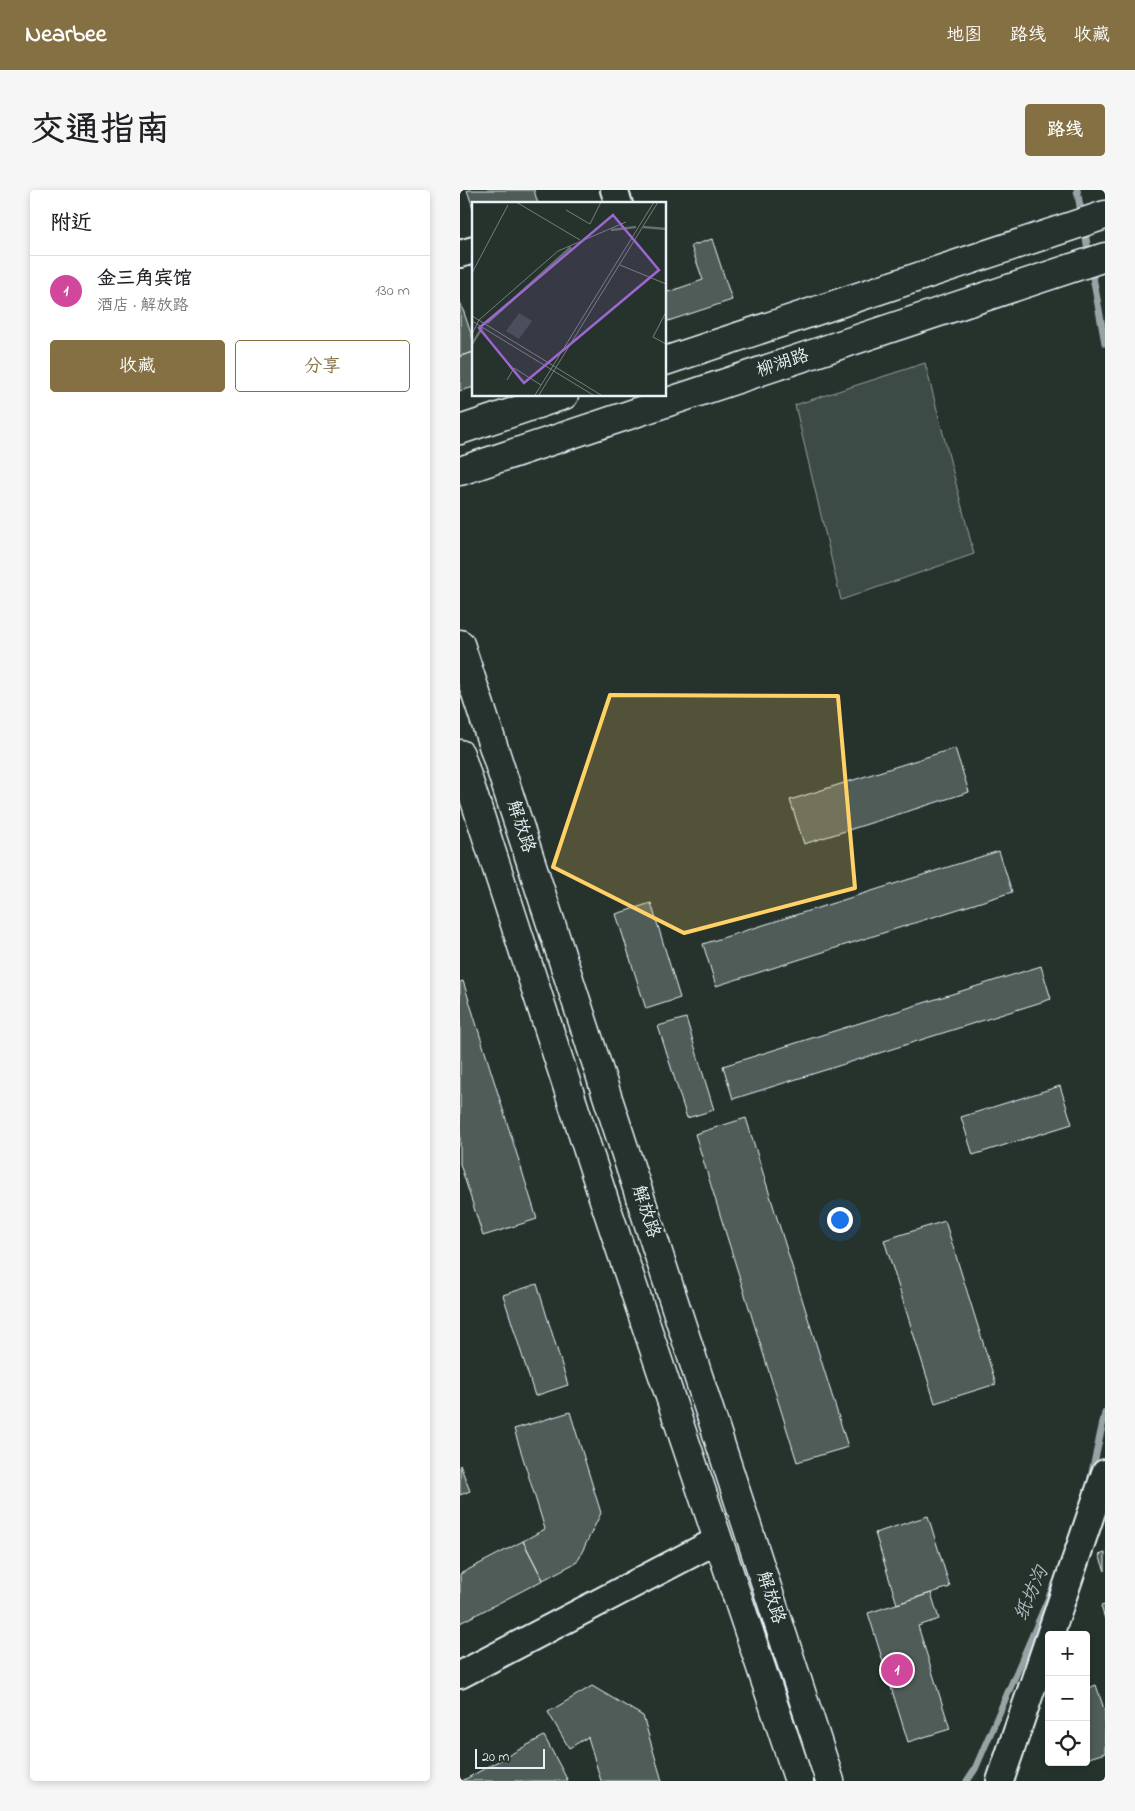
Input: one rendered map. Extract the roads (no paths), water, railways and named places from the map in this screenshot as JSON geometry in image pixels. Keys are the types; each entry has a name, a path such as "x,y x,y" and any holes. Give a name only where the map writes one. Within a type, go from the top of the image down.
{"main road":[{"path":"666,362 1105,215"},
{"name":"柳湖路","path":"460,472 1105,257"},
{"path":"460,430 561,396"},
{"name":"解放路","path":"460,644 830,1781"},
{"name":"解放路","path":"460,754 598,1181 799,1781"}],"street":[{"path":"1051,1631 1105,1474"},
{"path":"460,1675 718,1540"},
{"path":"1000,1781 1045,1650"}],"waterway":[{"name":"纸坊沟","path":"1077,190 1082,217"},
{"name":"纸坊沟","path":"1084,227 1089,256"},
{"name":"纸坊沟","path":"1091,266 1105,343"},
{"name":"纸坊沟","path":"1091,1477 1105,1413"},
{"name":"纸坊沟","path":"967,1781 975,1769 1053,1588"}],"place":[{"name":"金三角宾馆","path":"897,1670"}]}
